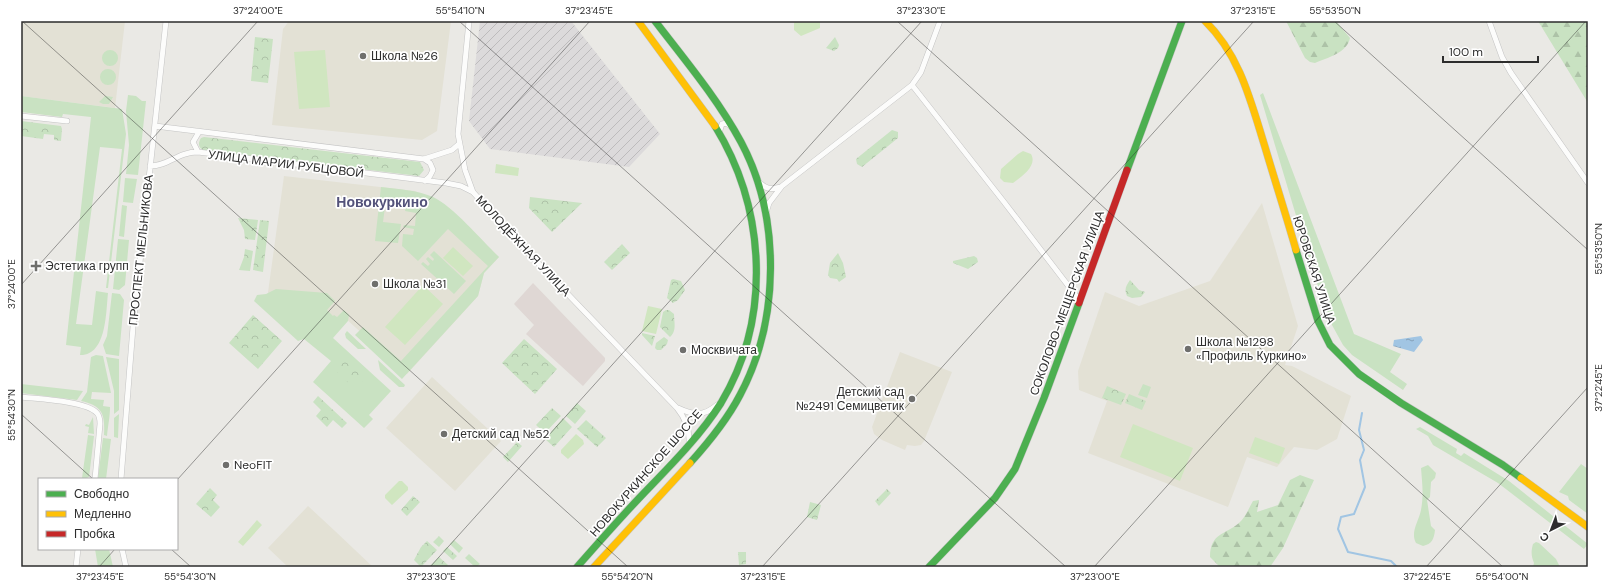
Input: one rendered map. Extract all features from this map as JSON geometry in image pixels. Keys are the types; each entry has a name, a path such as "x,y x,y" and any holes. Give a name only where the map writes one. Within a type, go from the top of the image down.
{"main road":[{"name":"НОВОКУРКИНСКОЕ ШОССЕ","path":"577,567 689,444 721,402 741,360 747,342 755,303 757,263 754,228 747,196 736,166 719,133 638,21"},
{"name":"НОВОКУРКИНСКОЕ ШОССЕ","path":"594,567 701,450 722,424 744,386 760,343 769,299 770,251 766,214 749,161 731,126 719,107 655,21"},
{"name":"СОКОЛОВО-МЕЩЕРСКАЯ УЛИЦА","path":"930,567 987,506 1012,476 1030,433 1080,301 1182,21"},
{"name":"ЮРОВСКАЯ УЛИЦА","path":"1205,21 1220,37 1232,56 1246,86 1318,321 1330,345 1367,380 1401,403 1503,465 1588,527"}],"street":[{"name":"ПРОСПЕКТ МЕЛЬНИКОВА","path":"121,478 130,360 166,21"},
{"name":"МОЛОДЁЖНАЯ УЛИЦА","path":"469,21 459,118 459,144 465,170 473,192 514,238 677,408 683,415 688,428 689,444"},
{"path":"766,214 769,203 782,186 912,85 921,72 940,21"},
{"path":"1489,21 1502,57 1511,73 1588,183"},
{"path":"912,85 1080,301"},
{"path":"21,116 67,122"},
{"path":"719,133 722,124 726,123 731,126"},
{"name":"УЛИЦА МАРИИ РУБЦОВОЙ","path":"155,126 424,159"},
{"path":"198,152 193,142 199,132"},
{"path":"424,159 452,150 459,144"},
{"name":"УЛИЦА МАРИИ РУБЦОВОЙ","path":"150,166 165,164 181,154 198,152 461,186 473,192"},
{"path":"424,159 430,163 433,170 425,181"},
{"path":"756,179 765,187 771,189 782,186"},
{"path":"21,397 78,404 96,412 100,417 100,424 95,478"},
{"name":"МОЛОДЁЖНАЯ УЛИЦА","path":"677,408 698,415 712,409 721,402"},
{"path":"76,567 78,550"},
{"path":"122,550 126,567"}],"shaded area":[{"path":"21,21 125,21 115,108 21,96"},
{"name":"Школа №26","path":"289,21 451,21 437,131 422,140 272,125 283,29"},
{"path":"480,21 571,21 660,134 629,167 490,149 469,121"},
{"name":"Школа №31","path":"284,176 415,191 449,208 499,257 484,273 478,296 407,374 345,318 342,321 266,307"},
{"name":"Школа №1298 «Профиль Куркино»","path":"1262,203 1298,326 1285,365 1292,366 1351,396 1337,439 1317,450 1294,447 1277,467 1247,457 1228,507 1088,453 1107,401 1079,390 1078,371 1105,292 1139,306 1210,281"},
{"path":"533,283 605,358 605,361 583,386 526,334 534,325 514,304"},
{"name":"Детский сад №2491 Семицветик","path":"900,352 952,372 924,441 921,445 907,445 905,450 882,440 874,434 872,427"},
{"name":"Детский сад №52","path":"432,377 501,441 455,491 386,428"},
{"path":"308,506 373,567 288,567 268,548"}],"green space":[{"path":"796,21 820,21 820,28 801,36 794,30 794,23"},
{"path":"1286,21 1336,21 1350,38 1345,48 1331,57 1315,63 1310,62 1305,58"},
{"path":"1538,21 1588,21 1588,103"},
{"path":"255,37 273,39 268,83 251,81"},
{"path":"835,37 839,45 838,48 834,51 826,48"},
{"path":"107,50 113,50 118,55 116,64 113,66 107,66 102,61 102,55"},
{"path":"325,50 330,107 299,109 294,52"},
{"path":"105,69 111,69 116,74 114,83 111,85 105,85 100,80 100,74"},
{"path":"1263,93 1354,334 1401,354 1390,372 1407,384 1403,390 1352,355 1343,345 1332,325 1312,269 1260,95"},
{"path":"128,95 136,96 142,101 146,101 138,175 126,174 129,145 126,111"},
{"path":"21,96 122,109 126,134 108,288 106,288 122,149 100,147 76,324 92,325 96,291 108,293 105,321 100,341 89,353 80,355 81,347 66,345 91,117 63,114 62,117 21,112"},
{"path":"105,96 113,97 109,104 99,102"},
{"path":"21,121 61,126 61,141 54,140 54,135 44,134 43,139 21,136"},
{"path":"892,130 898,132 898,138 862,167 857,164 856,159"},
{"path":"204,137 420,162 424,170 419,176 203,150 200,148 199,143 201,138"},
{"path":"1023,151 1031,154 1033,158 1028,171 1013,183 1004,182 1000,178 1001,169"},
{"path":"496,164 519,168 518,176 495,173"},
{"path":"125,178 137,179 133,203 123,202"},
{"path":"381,187 407,190 433,197 458,216 499,257 484,273 478,296 402,379 355,335 363,327 401,361 488,266 448,229 418,261 402,246 403,234 413,235 414,229 403,227 404,225 415,226 416,213 405,211 407,202 386,200 383,222 401,224 398,243 375,241"},
{"path":"530,197 582,203 552,232 529,208"},
{"path":"122,205 127,206 124,237 119,236"},
{"path":"238,218 258,220 255,240 245,239 244,230"},
{"path":"260,220 269,221 263,272 253,270"},
{"path":"118,239 129,240 125,285 119,290 113,289"},
{"path":"622,244 630,253 612,270 604,262"},
{"path":"453,247 473,266 463,276 443,258"},
{"path":"245,249 253,251 250,271 239,270 244,257"},
{"path":"434,251 466,281 454,294 421,264 423,262 428,266 430,264 426,259 428,257 433,261 434,259 430,255"},
{"path":"838,253 843,263 846,277 839,282 837,279 830,278 828,275 830,263"},
{"path":"974,256 977,258 978,262 968,269 953,263 953,261"},
{"path":"671,280 681,281 685,290 678,300 673,303 667,298"},
{"path":"1130,280 1139,290 1145,292 1141,297 1132,298 1127,296 1126,288"},
{"path":"423,285 443,304 405,345 385,327"},
{"path":"276,289 327,293 335,301 327,310 333,316 334,315 337,317 344,310 349,315 348,321 333,338 391,391 369,415 373,419 364,428 313,382 331,361 304,339 298,341 254,301 257,295 266,294"},
{"path":"112,293 120,294 124,300 119,356 106,354 103,345 107,336"},
{"path":"648,306 662,309 656,334 642,331"},
{"path":"669,310 674,314 674,332 670,337 660,327 663,312"},
{"path":"253,315 282,341 258,369 229,343"},
{"path":"347,331 366,349 358,349 346,338 345,334"},
{"path":"642,333 655,336 652,346 642,335"},
{"path":"664,337 668,340 667,344 661,350 657,350 655,348 656,343"},
{"path":"524,339 557,369 535,394 502,363"},
{"path":"96,355 103,356 111,393 92,392 91,399 104,400 103,406 110,407 107,436 104,435 104,422 101,412 94,405 81,401 87,392 91,357"},
{"path":"347,355 368,375 355,389 335,370"},
{"path":"106,357 119,359 119,410 114,414 114,391"},
{"path":"378,360 405,385 404,387 399,387 380,370"},
{"path":"21,384 83,391 77,400 21,393"},
{"path":"1143,384 1151,387 1147,398 1138,395"},
{"path":"1107,386 1126,394 1121,405 1102,398"},
{"path":"1129,394 1146,401 1142,410 1125,403"},
{"path":"318,396 347,423 342,428 333,420 327,427 316,416 321,410 313,402"},
{"path":"577,403 586,411 575,424 566,416"},
{"path":"552,408 561,416 545,433 536,425"},
{"path":"119,414 118,438 114,437 114,418"},
{"path":"93,417 94,434 88,433 89,427 85,426 86,424 89,425"},
{"path":"563,418 572,427 554,447 545,439"},
{"path":"586,420 606,438 597,447 577,429"},
{"path":"1133,424 1193,448 1180,481 1120,457"},
{"path":"1420,427 1457,449 1456,453 1461,456 1464,453 1509,481 1588,544 1584,549 1498,483 1433,445 1428,436 1416,429"},
{"path":"576,434 583,440 584,444 568,459 561,453 561,450"},
{"path":"88,435 94,436 89,477 82,478"},
{"path":"1255,437 1285,448 1279,464 1249,453"},
{"path":"103,438 111,439 106,478 98,478"},
{"path":"517,442 522,446 508,462 503,457"},
{"path":"1581,464 1588,469 1588,514 1569,500 1568,496 1559,492"},
{"path":"1428,465 1436,473 1435,478 1431,482 1430,497 1427,500 1431,526 1435,530 1432,541 1423,546 1416,543 1414,539 1414,531 1422,504 1421,468"},
{"path":"1300,475 1314,480 1283,548 1270,567 1220,567 1210,557 1215,539 1241,521 1253,501 1259,500 1257,512 1278,505 1290,480"},
{"path":"399,481 402,481 408,487 408,490 392,505 385,498 385,495"},
{"path":"210,488 217,495 213,500 220,507 211,517 196,504"},
{"path":"887,489 891,493 879,506 875,501"},
{"path":"413,496 420,502 407,516 401,510"},
{"path":"810,502 821,505 817,520 807,517"},
{"path":"257,520 262,525 243,546 238,542"},
{"path":"439,536 444,541 439,547 433,542"},
{"path":"454,540 463,548 459,553 450,544"},
{"path":"427,541 437,550 421,567 414,560 421,547"},
{"path":"1536,542 1556,559 1560,567 1533,567 1534,563 1532,549 1533,544"},
{"path":"447,547 457,556 453,560 443,551"},
{"path":"95,550 109,550 113,567 98,567"},
{"path":"738,552 746,552 746,564 739,565"},
{"path":"469,554 480,564 475,567 465,558"},
{"path":"439,557 448,565 446,567 429,567"}],"water":[{"path":"1421,336 1423,340 1414,352 1393,346 1394,340"}],"waterway":[{"path":"1362,413 1359,430 1364,450 1360,460 1365,487 1354,514 1341,517 1338,529 1348,552 1391,561 1397,567"}],"traffic: fast":[{"path":"655,21 722,110 741,142 754,171 763,203 769,235 770,268 768,302 763,334 753,366 740,395 729,413 711,439 690,463"},
{"path":"1127,170 1182,21"},
{"path":"577,567 627,511 685,450 713,415 721,403 737,370 749,336 755,300 756,264 753,228 745,192 732,158 715,126"},
{"path":"1296,250 1318,321 1330,345 1359,374 1401,403 1503,465 1521,478"},
{"path":"929,567 995,498 1015,469 1044,398 1079,303"}],"traffic: slow":[{"path":"638,21 715,126"},
{"path":"1205,21 1217,34 1227,49 1243,80 1255,113 1296,250"},
{"path":"594,567 690,463"},
{"path":"1521,478 1588,527"}],"traffic: jam":[{"path":"1079,303 1127,170"}],"place":[{"name":"Школа №26","path":"363,56"},
{"name":"Эстетика групп","path":"36,266"},
{"name":"Школа №31","path":"375,284"},
{"name":"Школа №1298 «Профиль Куркино»","path":"1188,349"},
{"name":"Москвичата","path":"683,350"},
{"name":"Детский сад №2491 Семицветик","path":"912,399"},
{"name":"Детский сад №52","path":"444,434"},
{"name":"NeoFIT","path":"226,465"}],"district":[{"name":"Новокуркино","path":"382,202"}]}
